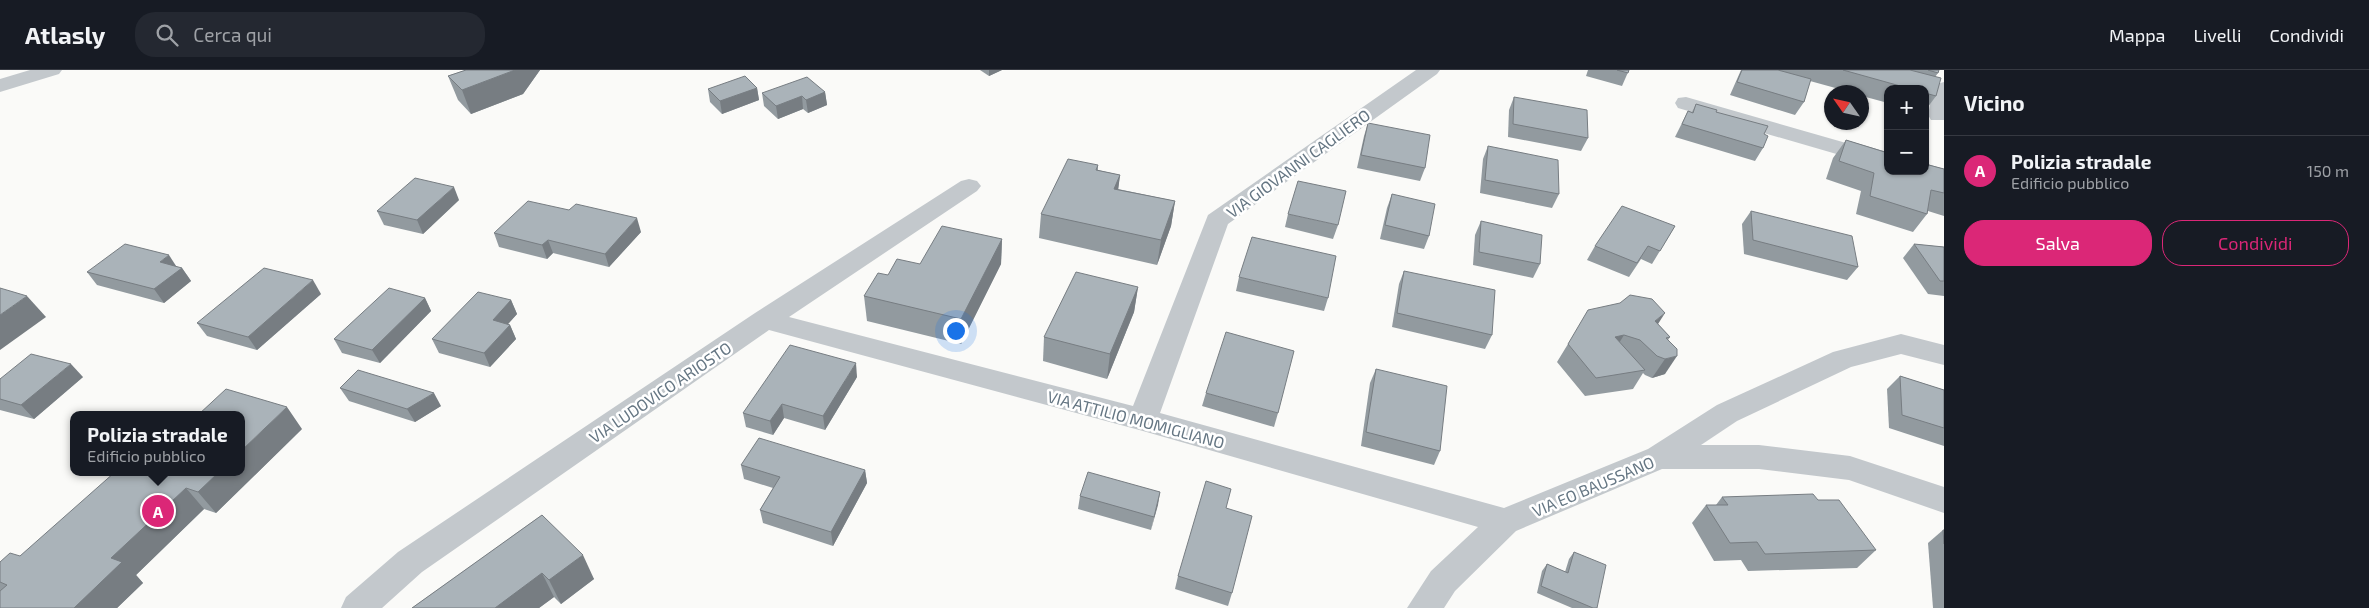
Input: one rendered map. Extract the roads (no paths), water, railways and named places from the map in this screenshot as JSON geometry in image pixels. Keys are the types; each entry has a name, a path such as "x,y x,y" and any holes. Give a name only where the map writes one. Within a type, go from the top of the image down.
{"street":[{"path":"0,86 52,70"},
{"name":"VIA GIOVANNI CAGLIERO","path":"1143,420 1217,220 1430,70"},
{"path":"1939,115 1944,88"},
{"path":"1686,104 1884,161"},
{"name":"VIA LUDOVICO ARIOSTO","path":"358,608 410,562 765,320 970,186"},
{"name":"VIA ATTILIO MOMIGLIANO","path":"765,320 1143,420 1505,522"},
{"path":"1659,457 1727,413 1843,359 1901,344 1944,355"},
{"name":"VIA EO BAUSSANO","path":"1424,608 1443,581 1505,522 1659,457 1759,457 1850,468 1944,500"}],"place":[{"name":"Polizia stradale","path":"158,511"}]}
